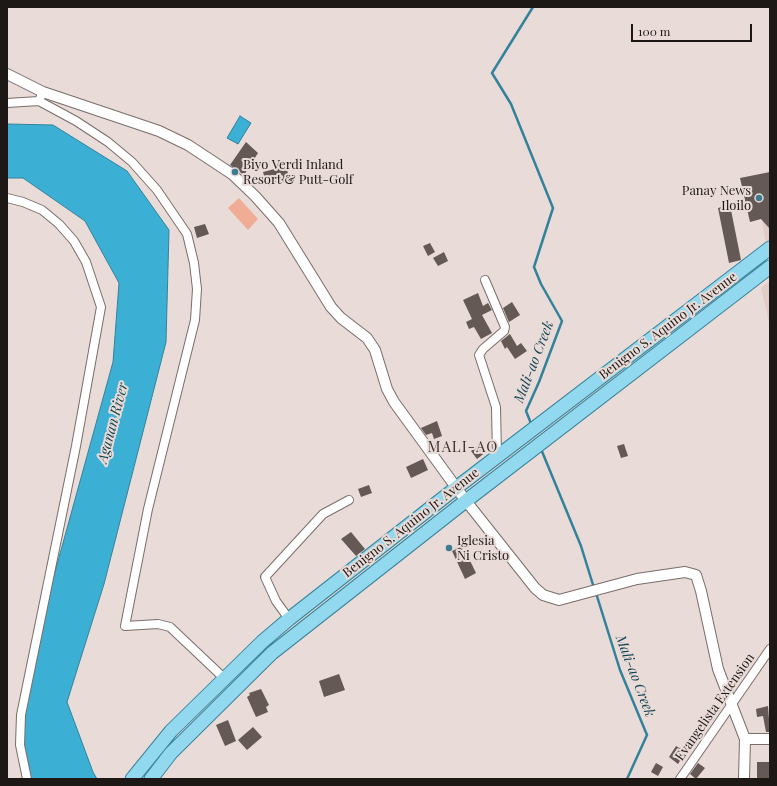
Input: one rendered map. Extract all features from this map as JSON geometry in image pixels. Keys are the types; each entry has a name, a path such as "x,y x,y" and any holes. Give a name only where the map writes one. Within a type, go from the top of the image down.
{"main road":[{"name":"Benigno S. Aquino Jr. Avenue","path":"132,779 171,731 224,679 289,619 497,456 770,248"},
{"name":"Benigno S. Aquino Jr. Avenue","path":"153,776 176,747 272,653 522,457 770,266"}],"street":[{"path":"7,74 108,142 132,162 157,190 179,220 187,234 194,262 197,289 195,320 148,509 125,626 158,624 170,627 224,679"},
{"path":"7,103 41,96 159,131 188,145 232,174 279,223 331,307 341,318 367,338 375,350 387,389 394,402 466,501 536,588 543,594 559,600 618,583 685,572 696,575 701,591 718,669 745,739 744,779"},
{"path":"7,198 24,202 42,210 59,224 74,241 86,262 101,307 100,322 76,446 21,715 20,745 27,779"},
{"path":"485,280 505,327 504,332 483,349 479,355 496,407 497,456"},
{"path":"289,619 276,601 265,577 324,514 348,500"},
{"name":"Evangelista Extension","path":"680,779 770,649"},
{"path":"745,739 770,739"}],"shaded area":[{"path":"239,198 258,219 248,230 228,208"},
{"path":"770,218 770,242 766,245 762,220"},
{"path":"770,281 770,327 761,288"}],"water":[{"path":"240,116 251,123 238,144 227,138"},
{"name":"Aganan River","path":"7,124 53,125 127,171 169,230 166,342 104,584 67,702 97,779 23,779 18,741 50,590 113,362 119,283 85,221 23,178 7,178"}],"building":[{"path":"246,142 258,153 244,175 230,165"},
{"path":"286,166 290,181 267,186 263,172"},
{"path":"770,172 770,229 761,219 750,222 740,178"},
{"path":"730,205 741,260 729,263 718,208"},
{"path":"205,224 209,234 197,238 194,227"},
{"path":"430,243 435,252 428,256 423,246"},
{"path":"444,252 448,261 438,266 433,258"},
{"path":"478,293 483,306 488,303 492,310 482,315 492,333 481,339 474,327 469,329 466,322 472,319 463,300"},
{"path":"512,302 520,315 509,322 503,308"},
{"path":"510,334 517,346 521,343 527,351 515,359 507,347 505,349 501,341"},
{"path":"437,421 442,436 434,439 432,433 426,435 421,428"},
{"path":"480,444 486,452 477,459 471,451"},
{"path":"624,444 628,456 621,458 617,446"},
{"path":"423,459 428,470 411,478 406,467"},
{"path":"369,485 372,493 361,497 358,489"},
{"path":"351,532 365,549 356,556 341,539"},
{"path":"463,546 476,573 465,579 452,551"},
{"path":"339,674 345,690 324,697 319,681"},
{"path":"261,689 269,705 266,707 268,712 256,717 247,697 250,695 249,693"},
{"path":"768,706 770,732 766,732 763,716 757,717 756,709"},
{"path":"228,720 236,741 225,746 216,725"},
{"path":"253,727 262,737 247,750 238,740"},
{"path":"676,746 686,752 678,764 669,757"},
{"path":"757,762 769,762 769,779 757,779"},
{"path":"656,763 663,767 658,776 651,772"},
{"path":"698,763 705,768 696,779 690,774"}],"waterway":[{"name":"Mali-ao Creek","path":"532,426 526,411 539,382 562,321 541,284 534,267 553,208 511,104 492,73 533,7"},
{"name":"Mali-ao Creek","path":"541,449 581,546 594,588"},
{"name":"Mali-ao Creek","path":"596,593 620,670 647,735 627,779"}],"place":[{"name":"Biyo Verdi Inland Resort & Putt-Golf","path":"235,172"},
{"name":"Panay News Iloilo","path":"759,198"},
{"name":"Iglesia Ni Cristo","path":"449,548"}],"district":[{"name":"MALI-AO","path":"463,447"}]}
